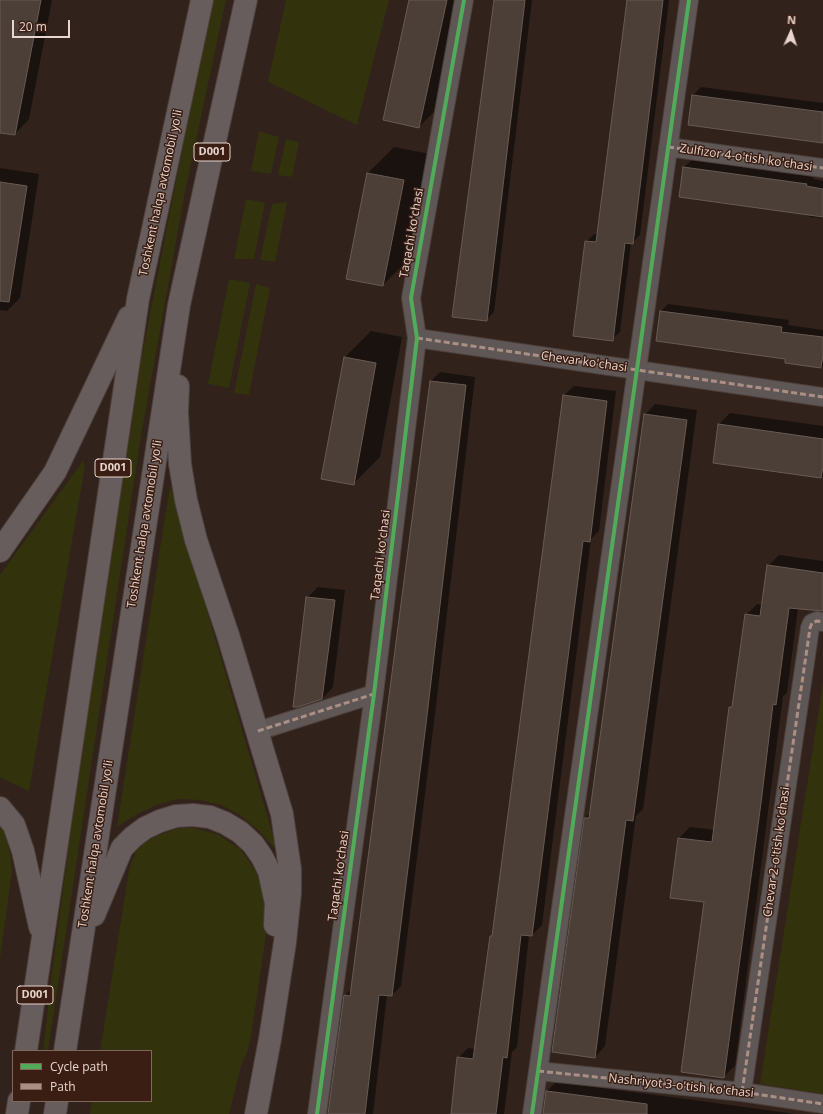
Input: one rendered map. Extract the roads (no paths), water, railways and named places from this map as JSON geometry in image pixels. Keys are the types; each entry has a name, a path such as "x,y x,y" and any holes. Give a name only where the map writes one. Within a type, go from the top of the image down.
{"highway":[{"name":"Toshkent halqa avtomobil yo'li","path":"26,1050 138,299 202,0"},
{"name":"Toshkent halqa avtomobil yo'li","path":"65,1050 179,305 246,0"},
{"path":"0,551 55,472 112,350 138,299"},
{"path":"179,305 177,412 180,464 186,500 196,540 228,634 282,814 290,870 290,893 285,942 270,1039 256,1114"},
{"path":"0,808 14,825 23,851 43,940"},
{"path":"81,946 122,848 145,828 176,816 193,815 210,817 225,823 240,832 253,844 269,871 274,895 276,917 269,984 246,1114"},
{"path":"17,1114 19,1102"},
{"path":"55,1114 57,1102"}],"street":[{"name":"Taqachi koʻchasi","path":"317,1114 374,694 417,338 410,298 464,0"},
{"path":"532,1114 689,0"},
{"name":"Zulfizor 4-o'tish ko'chasi","path":"668,147 823,168"},
{"name":"Chevar ko'chasi","path":"417,338 823,397"},
{"name":"Chevar 2-o'tish ko'chasi","path":"742,1092 810,628 812,623 817,621 823,622"},
{"path":"258,731 374,694"},
{"name":"Nashriyot 3-o'tish ko'chasi","path":"538,1071 742,1092 823,1104"}]}
